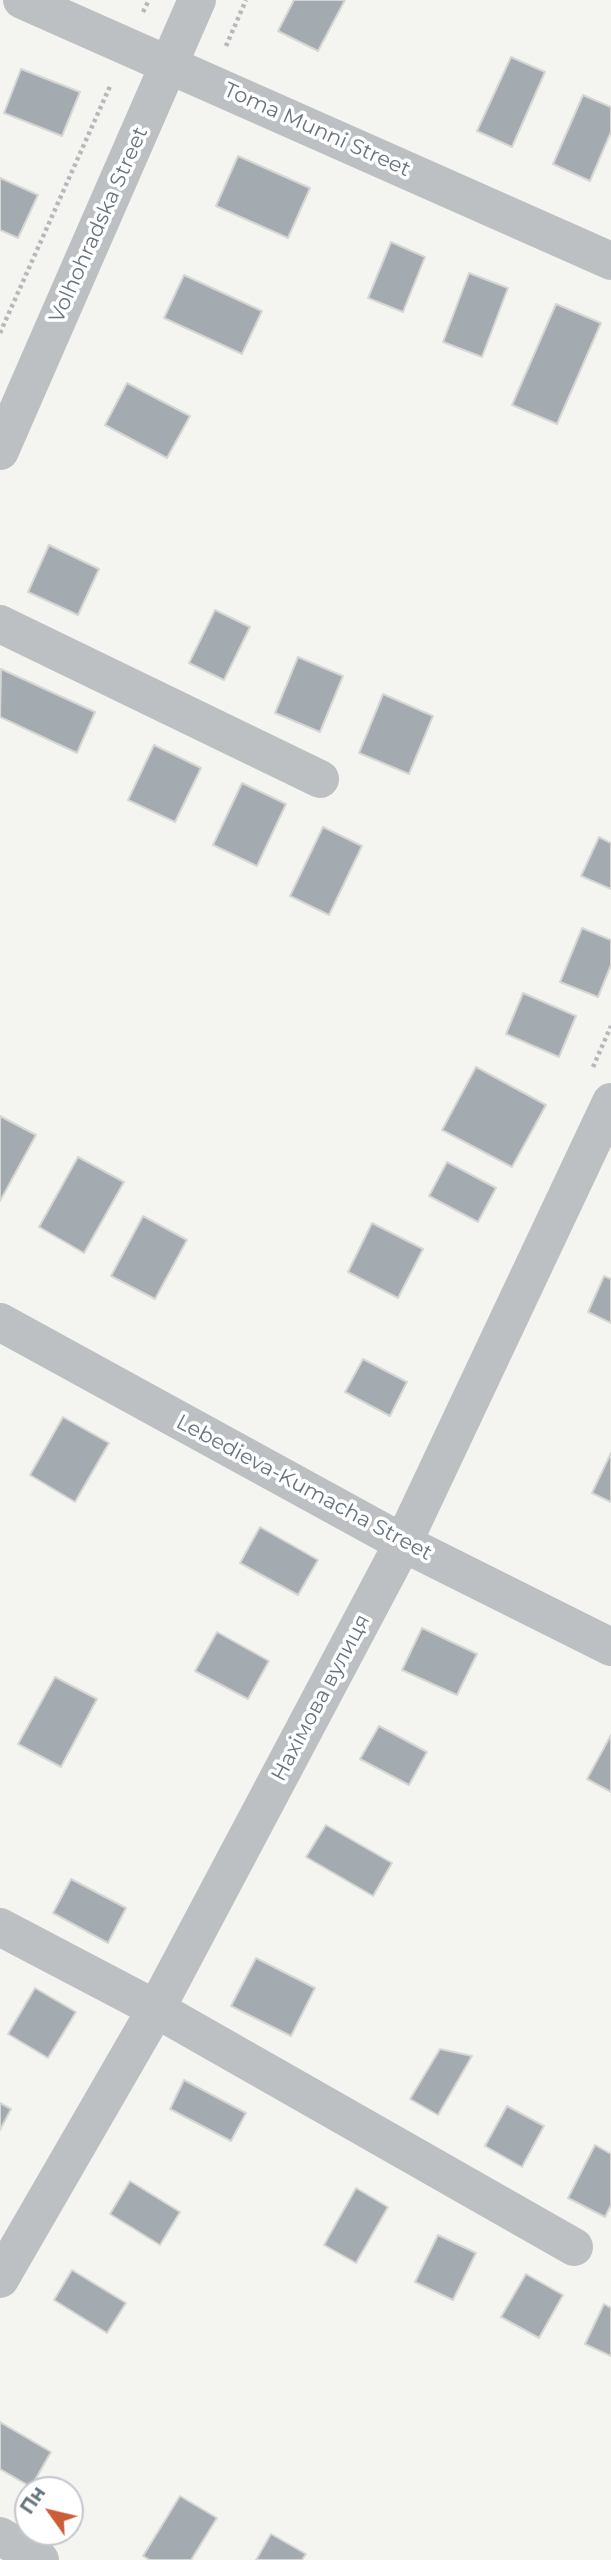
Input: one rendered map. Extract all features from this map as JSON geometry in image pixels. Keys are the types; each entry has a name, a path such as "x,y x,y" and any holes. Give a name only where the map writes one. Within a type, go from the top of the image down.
{"street":[{"name":"Toma Munni Street","path":"22,0 611,261"},
{"name":"Volhohradska Street","path":"0,451 197,0"},
{"path":"0,624 320,779"},
{"name":"Нахімова вулиця","path":"0,2279 156,2009 403,1543 611,1102"},
{"name":"Lebedieva-Kumacha Street","path":"0,1322 403,1543 611,1647"},
{"path":"0,1927 156,2009 573,2247"},
{"path":"0,2536 40,2560"}],"path":[{"path":"213,83 246,0"},
{"path":"0,333 128,47"}],"building":[{"path":"294,0 345,0 318,51 278,31"},
{"path":"511,57 545,72 512,147 477,131"},
{"path":"21,69 80,92 62,136 4,113"},
{"path":"583,95 611,107 611,132 590,181 553,164"},
{"path":"238,156 310,188 288,238 216,206"},
{"path":"0,178 38,195 18,238 0,230"},
{"path":"391,242 425,257 403,312 368,298"},
{"path":"469,273 508,288 482,357 443,342"},
{"path":"184,275 262,311 242,354 164,318"},
{"path":"556,304 601,323 557,424 512,405"},
{"path":"127,383 190,416 167,458 105,425"},
{"path":"49,545 99,569 78,615 28,592"},
{"path":"215,610 250,627 224,680 189,663"},
{"path":"298,657 343,676 320,732 275,713"},
{"path":"1,669 95,712 77,753 0,717"},
{"path":"383,694 433,716 409,774 359,753"},
{"path":"154,745 201,768 175,822 128,800"},
{"path":"242,783 286,804 257,866 213,845"},
{"path":"323,827 362,846 329,915 290,896"},
{"path":"599,837 611,843 611,889 581,876"},
{"path":"582,928 611,940 611,965 598,997 560,982"},
{"path":"523,993 576,1016 559,1057 506,1034"},
{"path":"476,1067 546,1105 512,1167 442,1130"},
{"path":"0,1116 36,1135 0,1201"},
{"path":"78,1157 124,1182 84,1253 39,1227"},
{"path":"447,1162 496,1188 478,1222 429,1196"},
{"path":"143,1216 187,1240 155,1299 111,1276"},
{"path":"372,1223 423,1249 398,1298 348,1272"},
{"path":"604,1276 611,1279 611,1323 588,1312"},
{"path":"363,1359 407,1382 390,1416 345,1392"},
{"path":"63,1417 109,1443 75,1502 30,1475"},
{"path":"611,1453 611,1502 592,1493"},
{"path":"260,1527 318,1560 298,1595 240,1563"},
{"path":"422,1628 477,1654 457,1695 402,1670"},
{"path":"217,1632 269,1661 248,1699 195,1671"},
{"path":"55,1677 97,1699 61,1767 18,1744"},
{"path":"379,1726 427,1752 409,1785 360,1759"},
{"path":"611,1735 611,1792 587,1779"},
{"path":"326,1825 392,1863 373,1896 306,1857"},
{"path":"71,1879 126,1908 108,1943 53,1913"},
{"path":"256,1958 315,1988 291,2036 231,2006"},
{"path":"35,1988 76,2012 48,2058 8,2034"},
{"path":"440,2049 472,2056 438,2115 410,2099"},
{"path":"184,2080 246,2113 231,2141 170,2109"},
{"path":"0,2103 11,2109 0,2130"},
{"path":"507,2106 544,2126 522,2167 485,2146"},
{"path":"595,2145 611,2154 611,2205 605,2217 568,2198"},
{"path":"130,2181 180,2212 160,2245 110,2214"},
{"path":"356,2188 388,2207 356,2263 324,2245"},
{"path":"438,2235 476,2253 453,2300 415,2282"},
{"path":"72,2270 126,2303 107,2333 54,2300"},
{"path":"526,2274 563,2295 539,2338 501,2317"},
{"path":"604,2304 611,2308 611,2356 585,2344"},
{"path":"0,2422 51,2452 37,2476 14,2477 0,2469"},
{"path":"180,2496 217,2518 191,2560 150,2560 143,2556"},
{"path":"271,2534 306,2554 302,2560 256,2560"}]}
